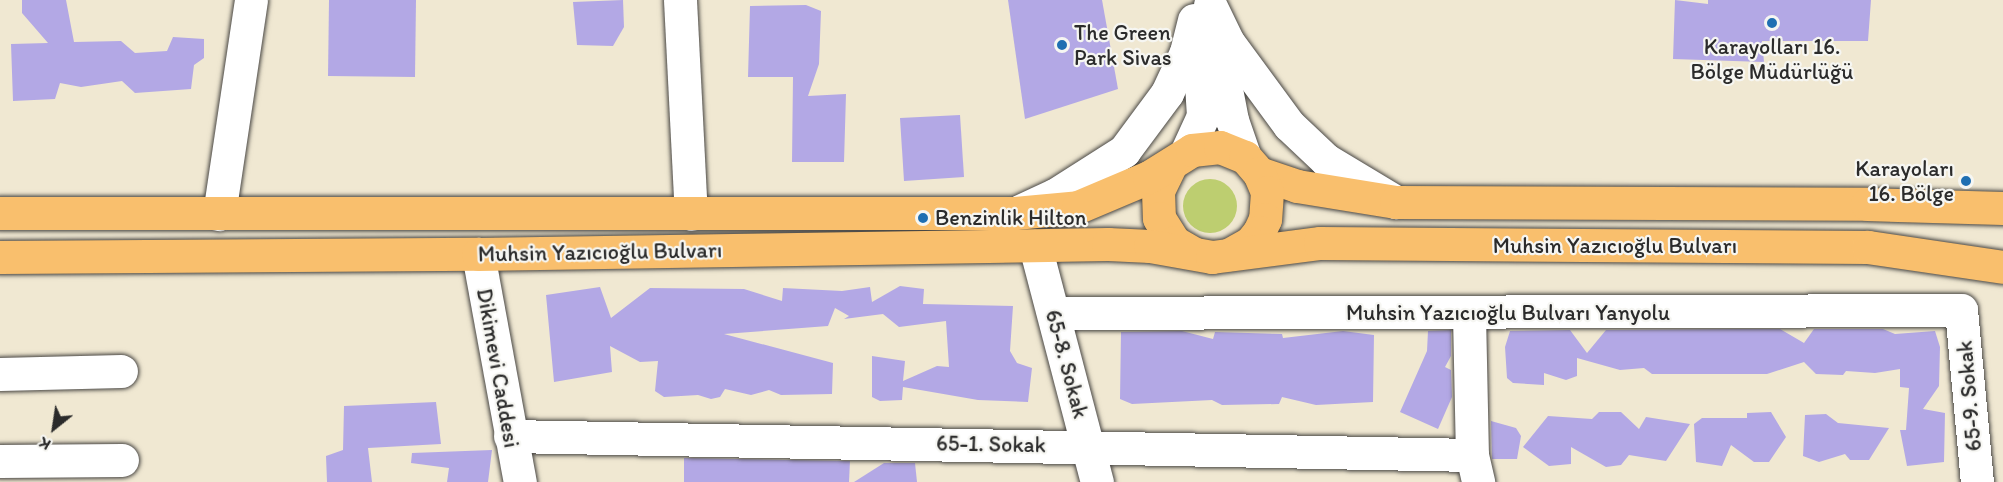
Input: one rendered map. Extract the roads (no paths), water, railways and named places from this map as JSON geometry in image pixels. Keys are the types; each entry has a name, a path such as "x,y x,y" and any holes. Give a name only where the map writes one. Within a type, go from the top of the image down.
{"main road":[{"name":"Muhsin Yazıcıoğlu Bulvarı","path":"0,213 1015,213 1078,207 1178,160 1220,147 1297,186 1396,202 1867,204 2003,208"},
{"path":"1178,160 1158,191 1159,218 1174,242 1212,256 1250,243 1265,219 1267,192 1252,165"},
{"name":"Muhsin Yazıcıoğlu Bulvarı","path":"0,256 478,254 1150,246 1212,256 1320,243 1868,247 1995,269"}],"street":[{"path":"219,214 251,0"},
{"path":"680,0 691,214"},
{"path":"1178,160 1203,116 1204,84 1200,6"},
{"path":"1200,6 1232,120 1252,165"},
{"path":"1200,6 1289,125 1326,160 1396,202"},
{"path":"1015,213 1055,195 1124,151 1167,93 1186,52 1200,6"},
{"name":"65-8. Sokak","path":"1035,246 1097,482"},
{"name":"Dikimevi Caddesi","path":"478,254 520,482"},
{"name":"Muhsin Yazıcıoğlu Bulvarı Yanyolu","path":"1054,313 1469,314 1961,310"},
{"name":"65-9. Sokak","path":"1961,310 1977,482"},
{"path":"1469,314 1475,469"},
{"path":"0,374 121,371"},
{"name":"65-1. Sokak","path":"510,436 1088,445 1475,469"},
{"path":"0,461 122,460"}],"place":[{"name":"Karayolları 16. Bölge Müdürlüğü","path":"1772,23"},
{"name":"The Green Park Sivas","path":"1062,45"},
{"name":"Karayoları 16. Bölge","path":"1966,181"},
{"name":"Benzinlik Hilton","path":"923,218"}]}
